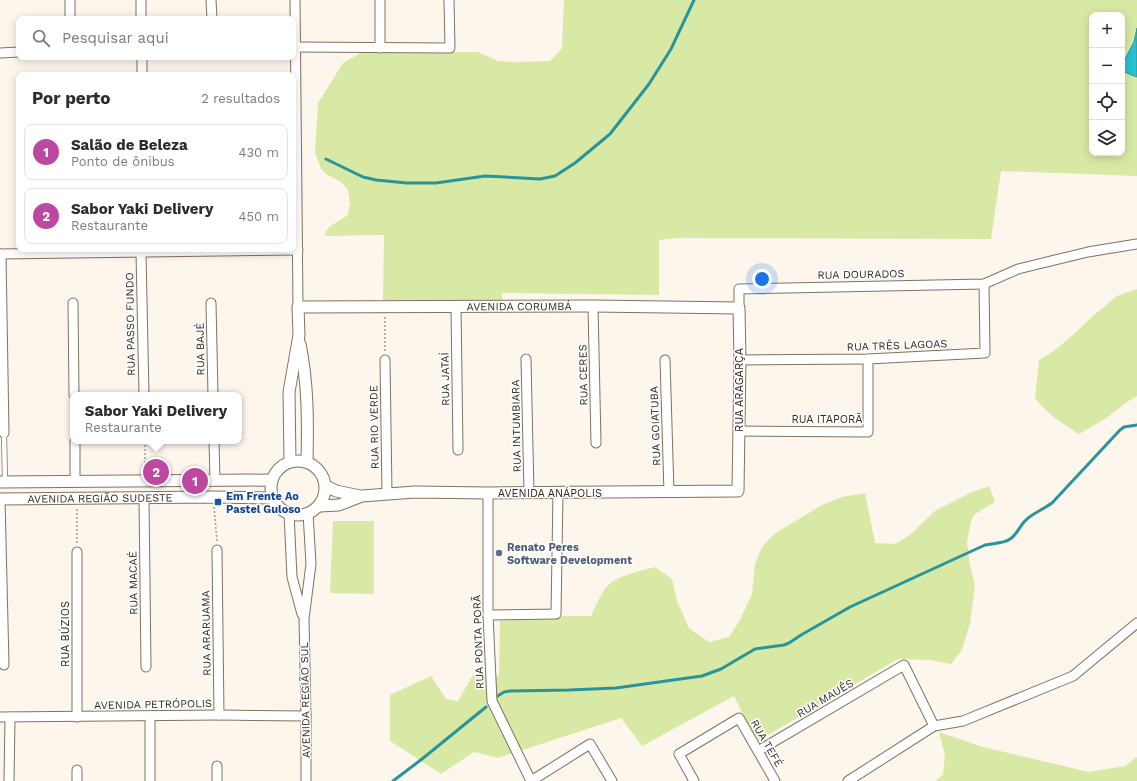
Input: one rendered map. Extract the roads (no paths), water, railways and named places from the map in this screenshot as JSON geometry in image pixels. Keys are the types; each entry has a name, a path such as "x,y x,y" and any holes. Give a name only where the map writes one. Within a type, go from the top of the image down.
{"street":[{"path":"70,0 70,16"},
{"path":"141,0 141,16"},
{"path":"211,0 212,16"},
{"path":"295,16 296,0"},
{"path":"380,0 380,48"},
{"path":"296,47 450,48 448,0"},
{"path":"0,52 16,52"},
{"path":"142,60 142,72"},
{"path":"294,60 294,72"},
{"path":"296,148 299,335 304,365 307,404 308,462"},
{"path":"984,284 1018,269 1088,252 1137,244"},
{"path":"4,433 0,254 49,252"},
{"path":"108,252 165,252"},
{"name":"RUA PASSO FUNDO","path":"141,253 144,392"},
{"name":"RUA DOURADOS","path":"739,289 984,284"},
{"name":"RUA TRÊS LAGOAS","path":"740,360 868,359 985,353 984,284"},
{"name":"RUA ARAGARÇA","path":"738,491 740,360 739,289"},
{"path":"73,303 74,392"},
{"name":"RUA BAJÉ","path":"211,303 213,392"},
{"name":"AVENIDA CORUMBÁ","path":"298,307 593,306 739,308"},
{"name":"RUA CERES","path":"593,306 596,443"},
{"name":"RUA JATAÍ","path":"456,307 458,450"},
{"path":"290,461 289,392 299,335"},
{"name":"RUA INTUMBIARA","path":"526,359 529,493"},
{"name":"RUA ITAPORÃ","path":"739,431 868,432 868,359"},
{"name":"RUA RIO VERDE","path":"385,360 387,494"},
{"name":"RUA GOIATUBA","path":"665,360 669,492"},
{"path":"75,444 75,482"},
{"path":"214,444 215,480"},
{"path":"299,460 308,462 320,470 326,486 325,495 319,506 308,513 298,515 289,513 279,507 273,498 271,491 272,480 279,468 290,461 299,460"},
{"name":"AVENIDA REGIÃO SUDESTE","path":"2,482 272,480"},
{"name":"AVENIDA ANÁPOLIS","path":"326,486 336,491 362,496 415,492 529,493 738,491"},
{"path":"488,615 556,614 558,492"},
{"name":"RUA PONTA PORÃ","path":"488,493 488,615 492,701 531,781"},
{"name":"AVENIDA ANÁPOLIS","path":"319,506 339,505 362,496"},
{"name":"AVENIDA REGIÃO SUDESTE","path":"0,499 213,497 273,498"},
{"name":"RUA MACAÉ","path":"144,498 146,667"},
{"path":"0,499 4,665"},
{"name":"AVENIDA REGIÃO SUL","path":"289,513 292,577 304,619"},
{"name":"AVENIDA REGIÃO SUL","path":"306,781 304,619 311,564 308,513"},
{"name":"RUA ARARUAMA","path":"217,550 219,715"},
{"name":"RUA BÚZIOS","path":"77,552 77,717"},
{"path":"848,781 934,726 963,721 1073,676 1137,623"},
{"name":"RUA MAUÊS","path":"758,751 904,665 934,726"},
{"name":"AVENIDA PETRÓPOLIS","path":"0,717 219,715 306,716"},
{"path":"150,716 150,781"},
{"path":"9,781 10,717"},
{"name":"RUA TEFÉ","path":"694,781 679,754 738,718 775,781"},
{"path":"531,781 590,744 612,781"},
{"path":"217,766 217,781"},
{"path":"77,770 77,781"}],"lane":[{"path":"2,482 4,433"}],"water":[{"path":"1137,28 1137,77 1125,72 1125,59 1134,42"}],"waterway":[{"path":"326,159 363,177 376,180 407,183 436,183 485,176 540,179 555,176 575,163 610,134 649,84 671,49 694,0"},
{"path":"496,697 504,692 510,691 616,688 702,676 721,669 755,649 789,643 850,607 985,545 1007,541 1015,535 1024,522 1035,513 1052,503 1120,430 1124,427 1137,425"},
{"path":"393,781 486,707"}],"place":[{"name":"Sabor Yaki Delivery","path":"156,472"},
{"name":"Salão de Beleza","path":"195,481"},
{"name":"Em Frente Ao Pastel Guloso","path":"218,502"},
{"name":"Renato Peres Software Development","path":"499,553"}]}
